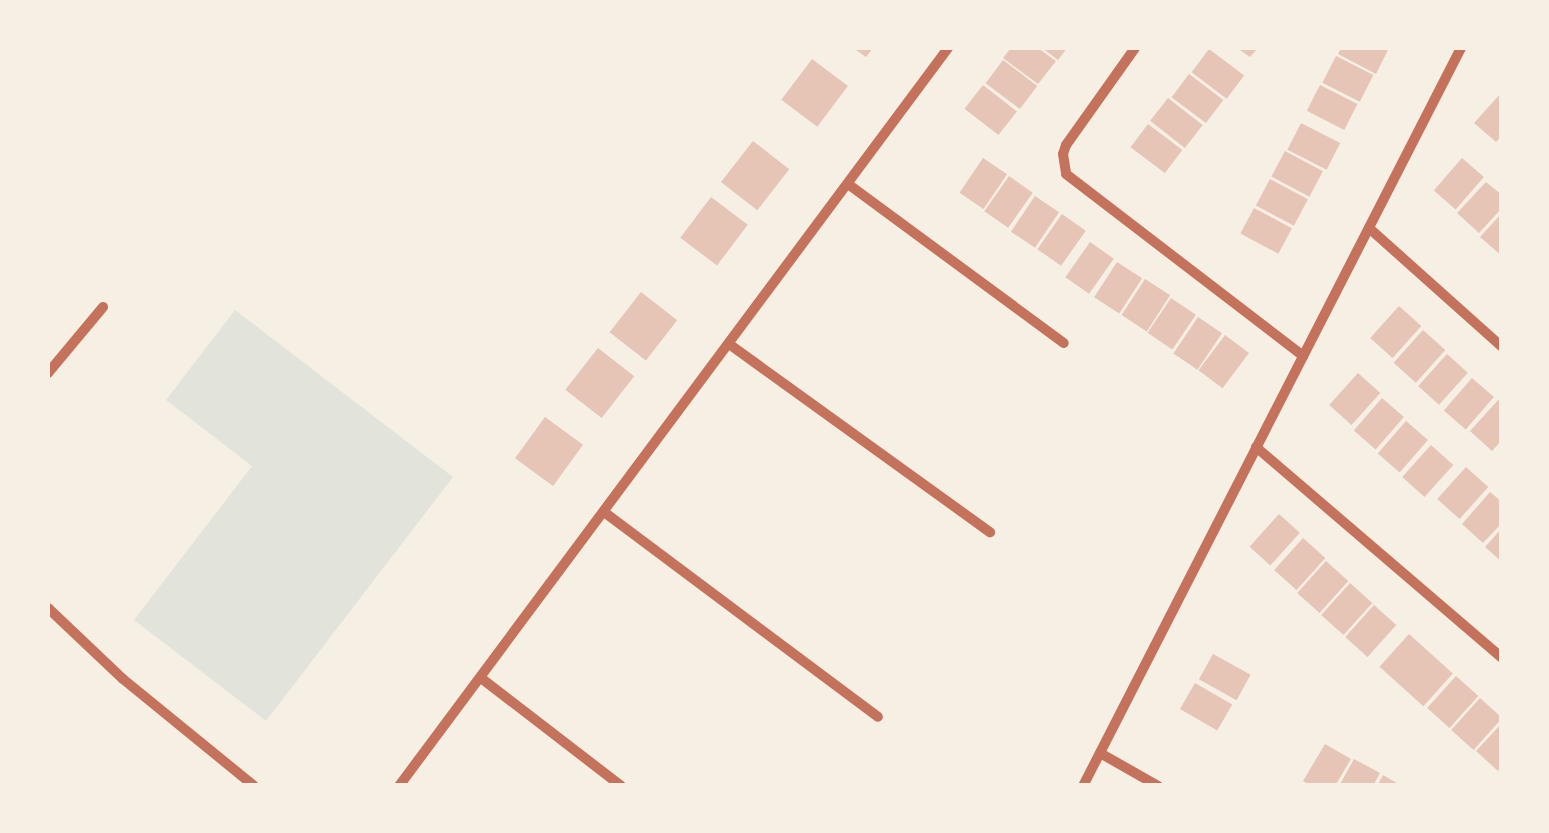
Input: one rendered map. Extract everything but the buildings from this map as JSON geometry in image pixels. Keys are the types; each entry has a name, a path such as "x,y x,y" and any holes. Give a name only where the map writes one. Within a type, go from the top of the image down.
{"street":[{"path":"398,786 948,48"},
{"path":"1135,48 1066,145 1062,154 1066,174 1304,356"},
{"path":"1083,786 1461,48"},
{"path":"848,184 1064,343"},
{"path":"1369,228 1502,347"},
{"path":"48,373 103,307"},
{"path":"729,344 990,532"},
{"path":"1256,447 1502,658"},
{"path":"604,512 878,717"},
{"path":"48,608 123,679 254,786"},
{"path":"480,678 621,786"},
{"path":"1100,753 1158,786"}],"shaded area":[{"path":"235,310 453,477 266,721 134,620 252,466 166,400"}]}
